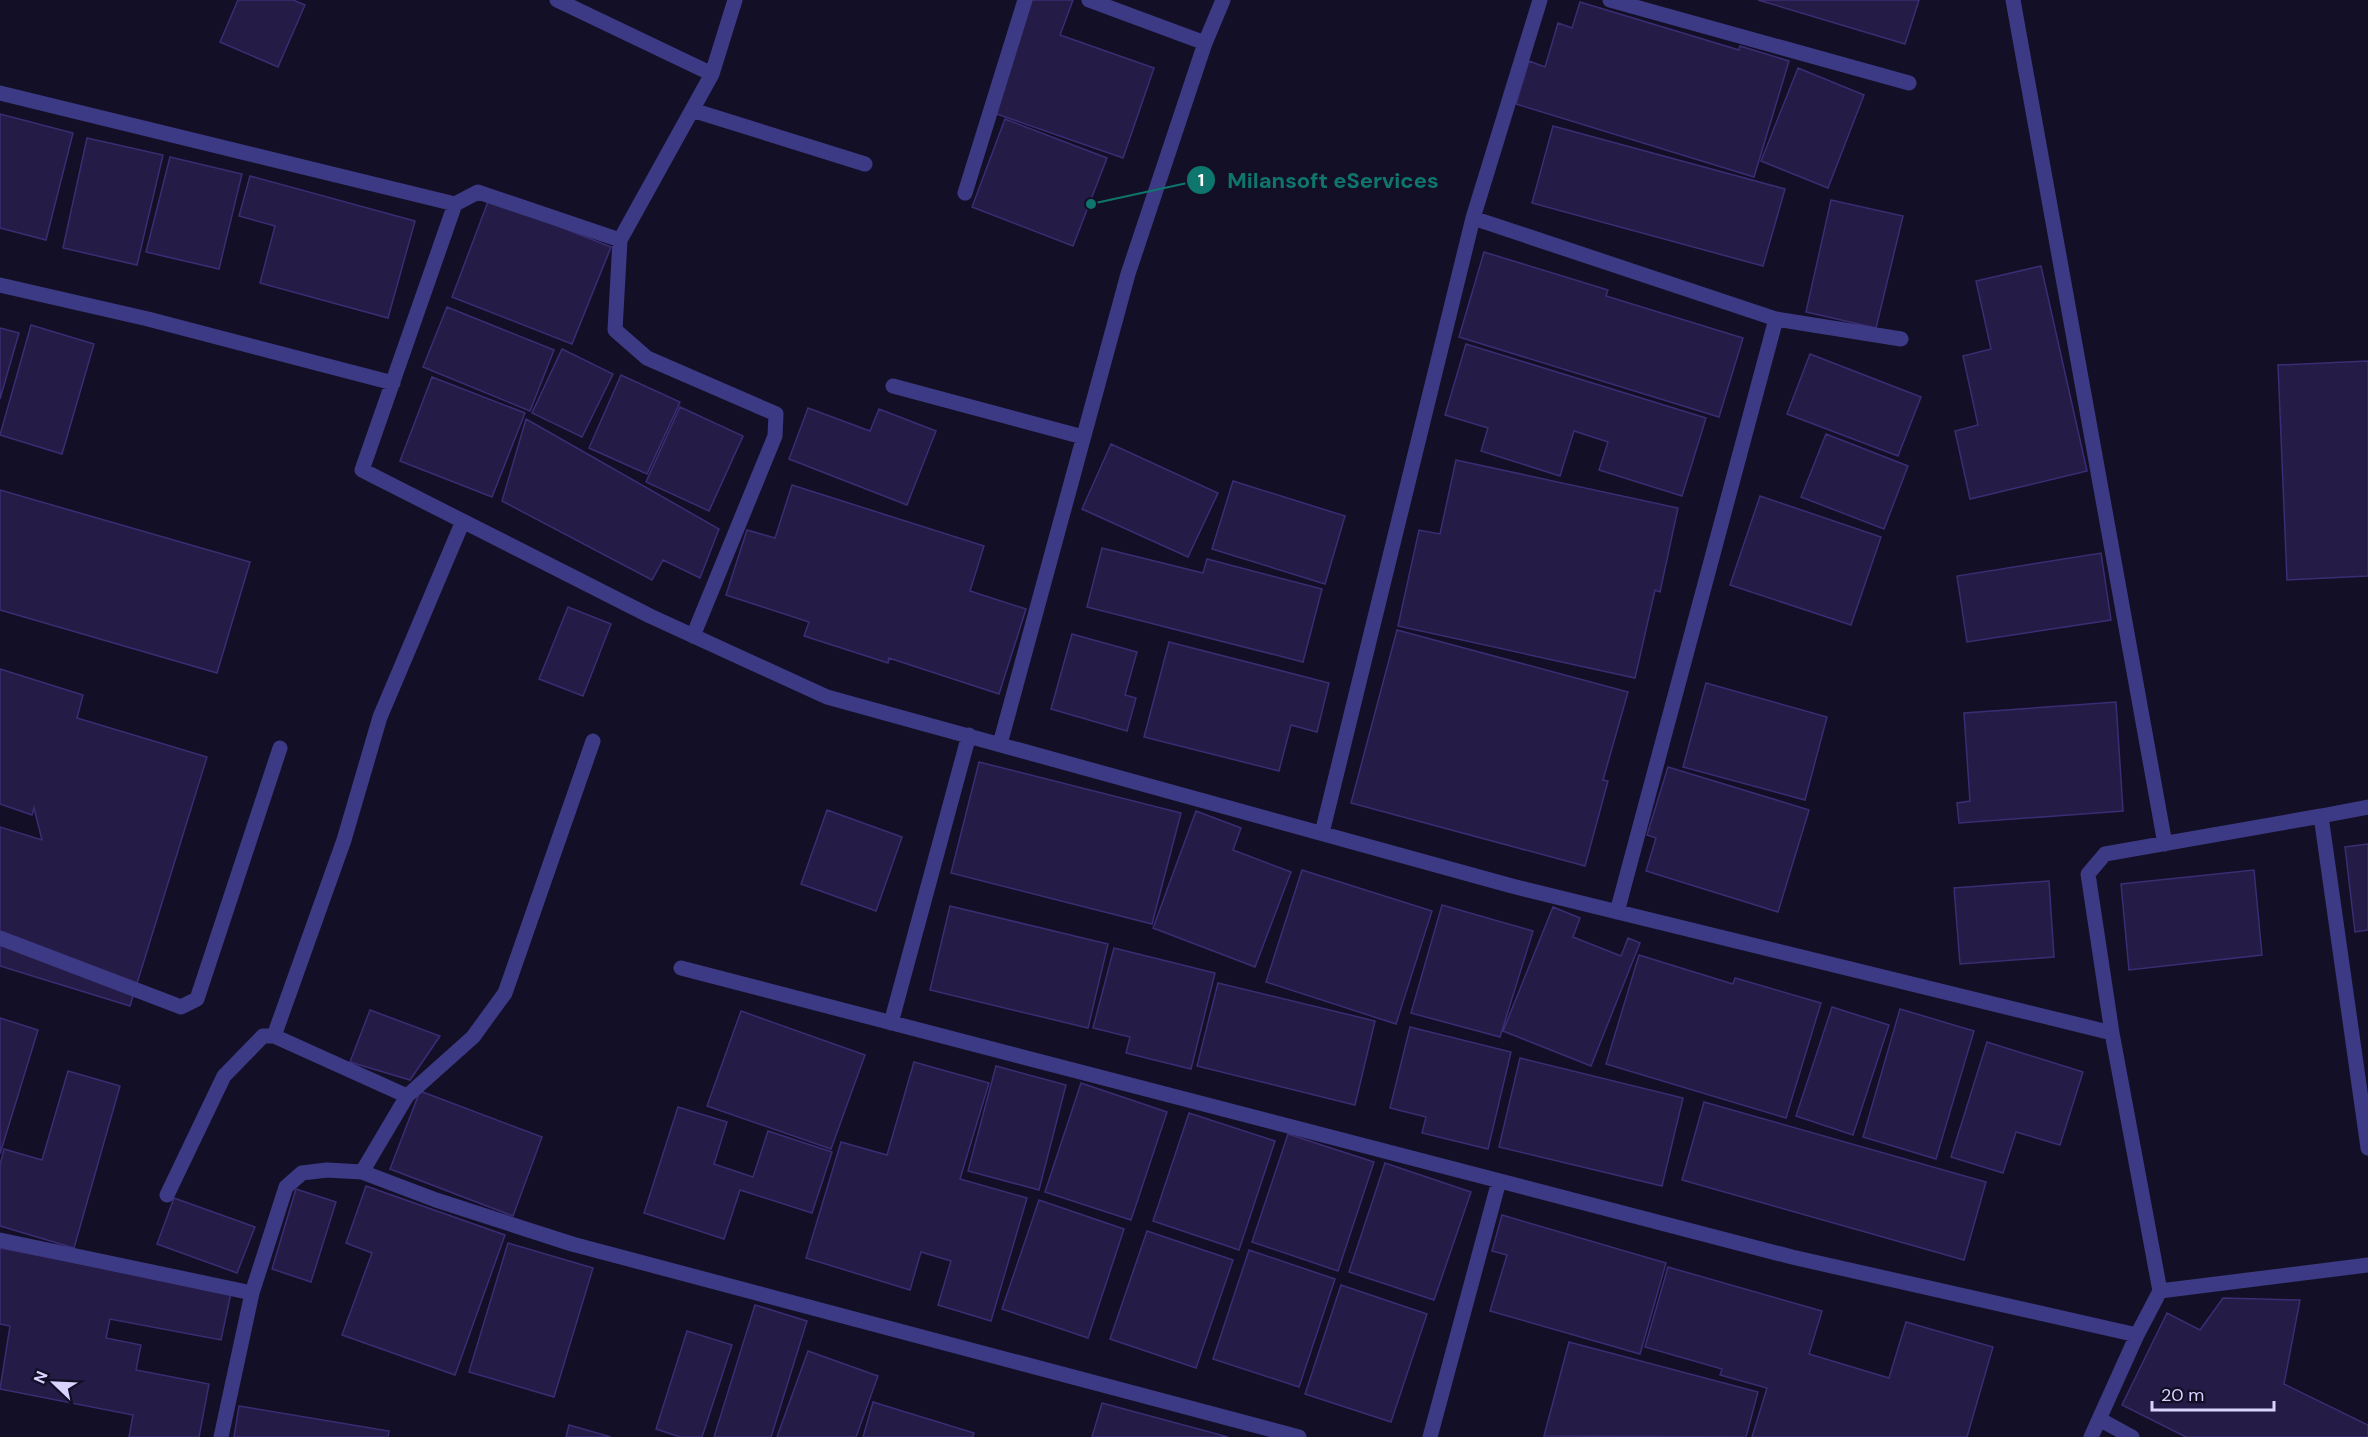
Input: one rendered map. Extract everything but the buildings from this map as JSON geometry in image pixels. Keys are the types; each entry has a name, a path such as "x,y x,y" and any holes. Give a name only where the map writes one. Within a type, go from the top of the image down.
{"street":[{"path":"557,0 712,74"},
{"path":"693,636 774,436 776,414 647,358 615,330 620,240 712,74 735,0"},
{"path":"965,193 1025,0"},
{"path":"1089,0 1205,43"},
{"path":"1000,744 1128,274 1205,43 1223,0"},
{"path":"1322,833 1473,218 1540,0"},
{"path":"1610,0 1909,83"},
{"path":"2013,0 2165,844"},
{"path":"0,93 455,204 478,192 620,240"},
{"path":"692,110 865,164"},
{"path":"455,204 362,470 650,616 827,697 1512,886 2112,1033"},
{"path":"1473,218 1776,320 1901,339"},
{"path":"0,285 393,382"},
{"path":"1617,912 1776,320"},
{"path":"893,386 1083,437"},
{"path":"274,1036 344,840 380,717 463,521"},
{"path":"891,1023 969,735"},
{"path":"362,1172 407,1096 473,1037 505,993 593,741"},
{"path":"0,938 181,1007 197,999 280,748"},
{"path":"2091,1437 2137,1335 2160,1291 2112,1033 2088,874 2105,854 2368,807"},
{"path":"2321,816 2368,1148"},
{"path":"681,968 1792,1257 2137,1335"},
{"path":"167,1195 224,1076 263,1036 274,1036 407,1096"},
{"path":"221,1437 252,1293 286,1187 302,1173 327,1170 362,1172 436,1200 572,1244 1299,1437"},
{"path":"1430,1437 1499,1181"},
{"path":"0,1240 252,1293"},
{"path":"2160,1291 2368,1265"},
{"path":"2099,1419 2132,1437"}],"place":[{"name":"Milansoft eServices","path":"1091,204"}]}
